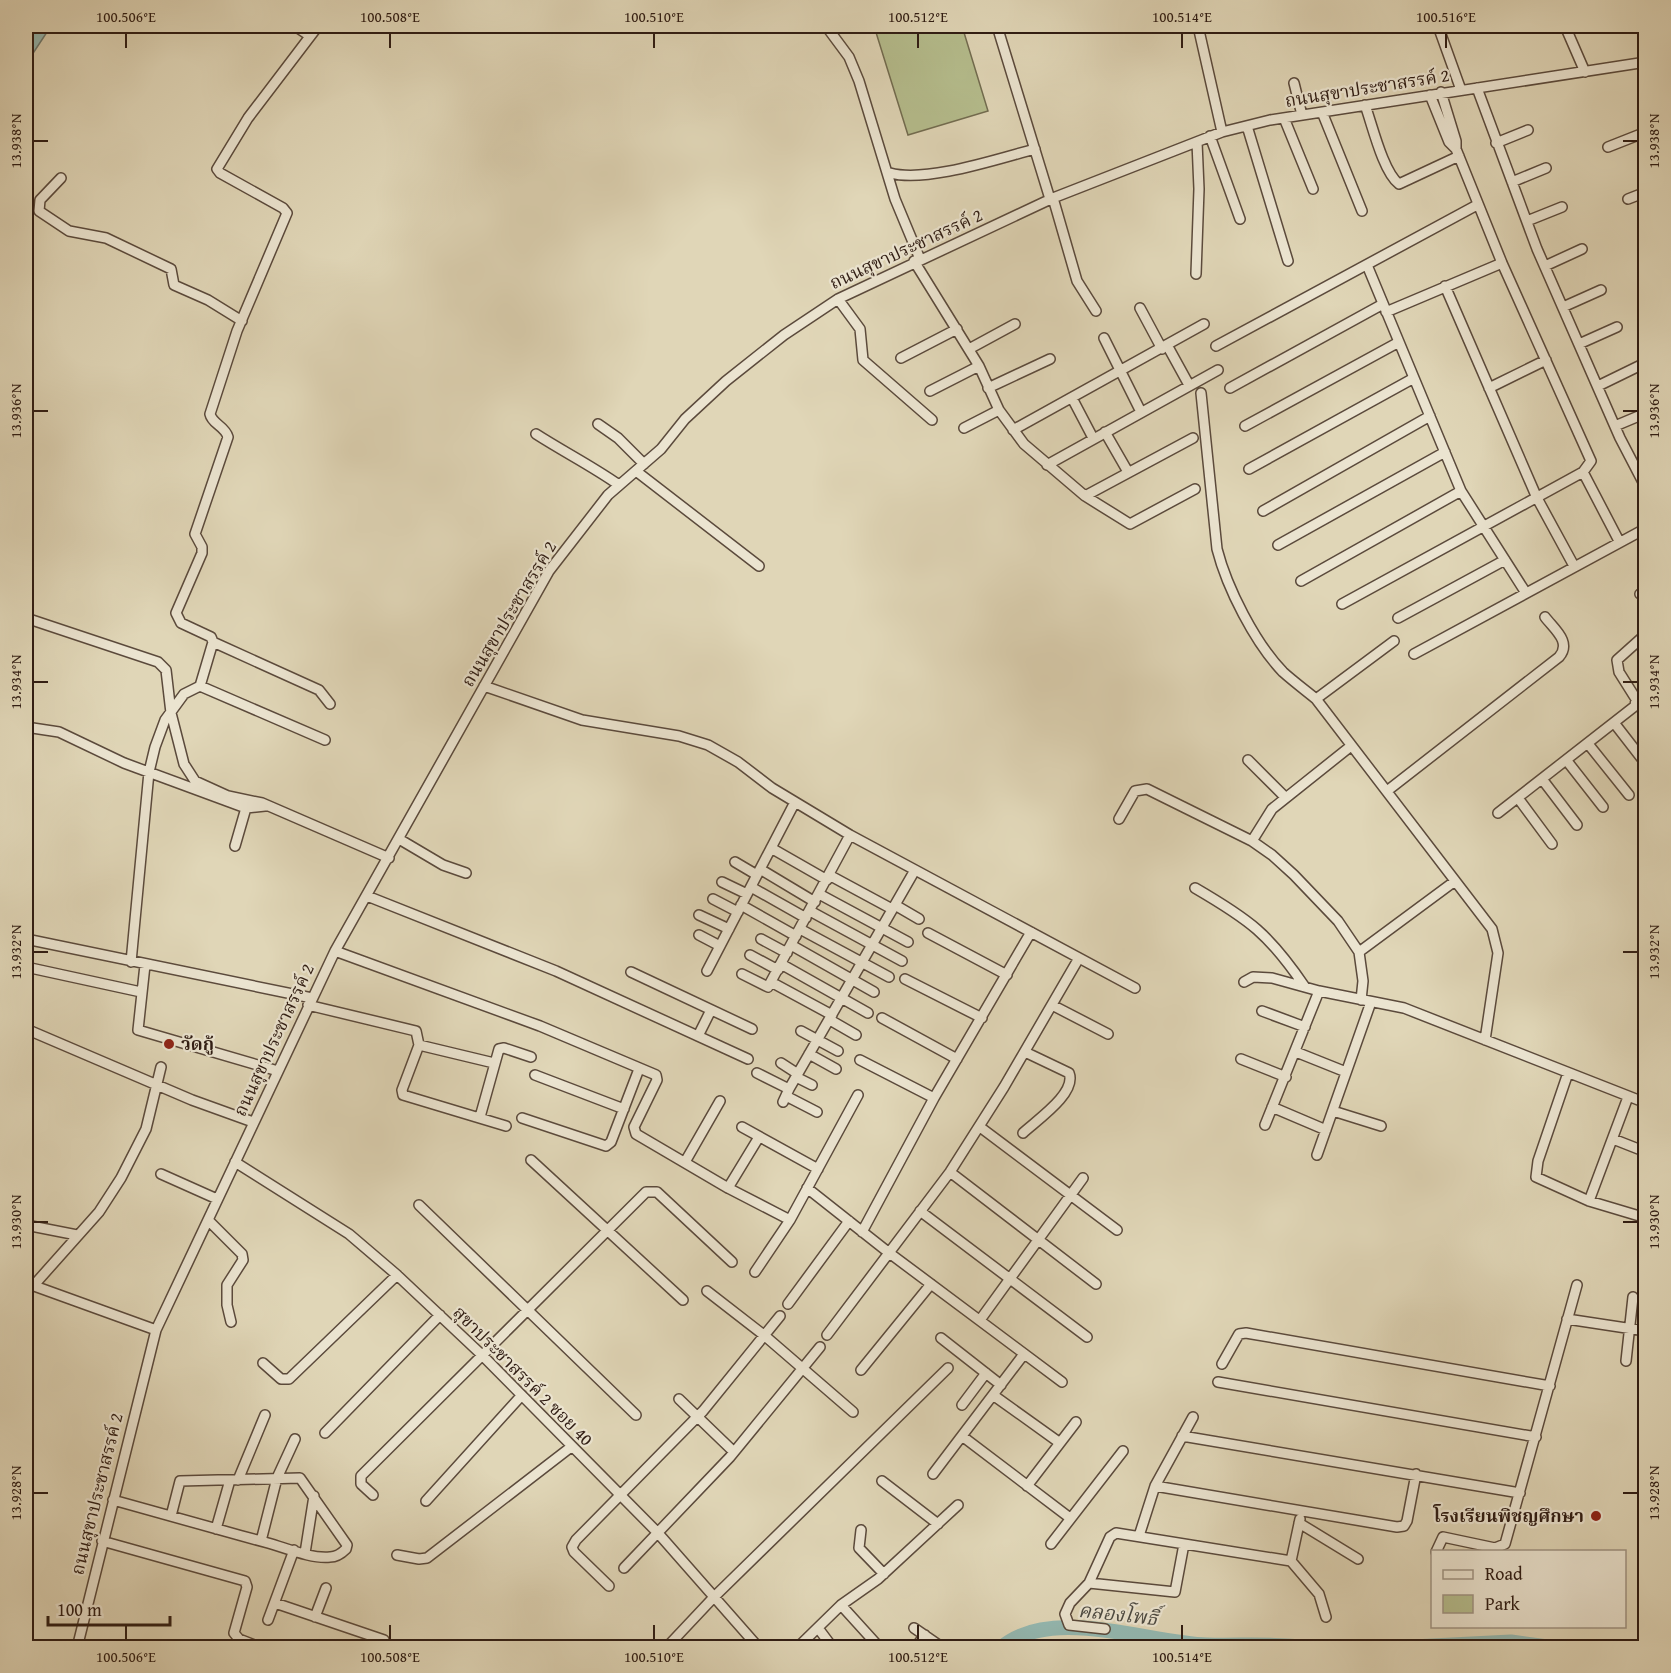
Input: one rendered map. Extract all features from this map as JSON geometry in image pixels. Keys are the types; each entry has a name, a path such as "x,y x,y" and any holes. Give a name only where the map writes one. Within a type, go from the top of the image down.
{"street":[{"path":"295,26 310,36"},
{"path":"318,26 248,118 217,169 220,173 284,208 286,213 242,321 210,414 211,419 226,432 228,437 195,534 202,547 202,553 176,613 181,623 211,637 213,642 319,690 330,704"},
{"path":"826,26 849,57 859,81 917,260 979,366 999,410 1013,430 1047,465 1085,496 1130,524 1195,489"},
{"path":"997,26 1077,281 1096,311"},
{"path":"1198,26 1222,132"},
{"path":"1438,26 1461,90"},
{"path":"1565,26 1585,72"},
{"name":"ถนนสุขาประชาสรรค์ 2","path":"77,1647 156,1330 335,951 549,571 608,495 661,449 685,419 726,381 784,335 838,298 1051,199 1210,136 1247,126 1441,92 1646,63"},
{"path":"1294,82 1302,115"},
{"path":"1477,88 1496,143 1545,266 1615,426 1646,489"},
{"path":"1342,604 1483,525 1537,498 1583,472 1589,465 1590,456 1477,205 1458,153 1441,92"},
{"path":"1430,95 1449,142 1458,153"},
{"path":"1365,105 1382,153 1394,180 1399,184 1458,153"},
{"path":"1322,112 1362,212"},
{"path":"1284,118 1313,189"},
{"path":"1247,126 1288,261"},
{"path":"1496,143 1528,130"},
{"path":"1608,147 1646,132"},
{"path":"1210,136 1240,219"},
{"path":"1196,274 1199,199 1197,142"},
{"path":"890,173 904,177 929,174 1035,149"},
{"path":"1512,182 1546,168"},
{"path":"61,178 40,200 39,211 69,231 106,238 171,269 174,285 208,300 242,321"},
{"path":"1628,199 1646,192"},
{"path":"1216,346 1477,205"},
{"path":"1527,222 1562,207"},
{"path":"1545,266 1582,249"},
{"path":"1230,388 1385,308 1502,263"},
{"path":"1366,265 1461,491 1526,593"},
{"path":"1445,286 1537,498 1574,566"},
{"path":"1563,307 1601,290"},
{"path":"838,298 860,329 863,360 932,420"},
{"path":"1140,308 1189,385"},
{"path":"969,349 1015,324"},
{"path":"1013,430 1120,373 1204,324"},
{"path":"1579,344 1617,327"},
{"path":"901,358 957,329"},
{"path":"1104,338 1141,412"},
{"path":"1245,426 1399,342"},
{"path":"988,388 1050,359"},
{"path":"1489,388 1546,360"},
{"path":"1598,386 1641,365"},
{"path":"930,392 979,366"},
{"path":"1047,465 1218,370"},
{"path":"1249,469 1414,378"},
{"path":"1201,393 1217,549 1221,564 1256,637 1283,671 1316,699 1492,929 1498,953 1485,1040"},
{"path":"1072,398 1093,438"},
{"path":"964,428 999,410"},
{"path":"1615,426 1646,413"},
{"path":"1263,511 1430,416"},
{"path":"598,424 618,438 644,464"},
{"path":"1105,432 1128,472"},
{"path":"536,434 575,459 588,463 619,485"},
{"path":"1085,496 1193,438"},
{"path":"1278,545 1445,452"},
{"path":"1636,470 1646,465"},
{"path":"636,471 759,566"},
{"path":"1583,472 1619,541"},
{"path":"1301,581 1461,491"},
{"path":"1414,654 1641,531"},
{"path":"1398,618 1505,560"},
{"path":"1387,791 1559,657 1563,652 1564,641 1545,617"},
{"path":"26,618 158,662 166,670 171,713 184,764 195,781 228,796 268,806 389,858"},
{"path":"1498,813 1589,745 1635,706 1636,699 1619,672 1617,660 1619,655 1646,634"},
{"path":"1316,699 1394,641"},
{"path":"131,962 149,772 158,736 184,694 200,686 213,642"},
{"path":"200,686 325,740"},
{"path":"484,686 582,720 679,736 708,746 738,762 795,802 850,835 1135,988"},
{"path":"1615,724 1646,764"},
{"path":"26,728 59,732 149,772 246,808 268,806"},
{"path":"1589,745 1629,795"},
{"path":"1252,841 1272,809 1351,746"},
{"path":"1248,760 1286,797"},
{"path":"1567,761 1603,807"},
{"path":"1542,780 1578,825"},
{"path":"1119,819 1135,791 1147,789 1252,841 1272,855 1323,905 1350,936 1359,952 1366,1001 1347,1072 1317,1155"},
{"path":"1518,798 1552,844"},
{"path":"707,971 795,802"},
{"path":"236,846 246,808"},
{"path":"742,974 768,987 850,835"},
{"path":"399,839 443,865 466,873"},
{"path":"771,848 828,878 919,919"},
{"path":"735,862 758,872 872,945 902,961"},
{"path":"786,1096 915,870"},
{"path":"1359,952 1455,881"},
{"path":"722,882 813,906 882,928 908,942"},
{"path":"1195,888 1264,933 1305,987"},
{"path":"367,896 556,971 748,1059"},
{"path":"713,900 740,908 798,932 889,977"},
{"path":"699,915 729,929"},
{"path":"862,1232 934,1098 1031,932"},
{"path":"928,933 1007,975"},
{"path":"699,935 720,946"},
{"path":"26,939 310,1002 416,1031 419,1045 402,1090 403,1095 506,1126"},
{"path":"761,939 789,949 874,992"},
{"path":"335,951 540,1026 656,1075 657,1080 634,1127 636,1134 728,1188 790,1220"},
{"path":"750,955 779,967 868,1013"},
{"path":"827,1335 950,1172 980,1127 1079,958"},
{"path":"145,965 138,1030 278,1071"},
{"path":"26,967 141,992"},
{"path":"630,972 752,1029"},
{"path":"1244,982 1260,976 1319,991 1404,1008 1646,1103"},
{"path":"905,979 982,1018"},
{"path":"771,982 856,1035"},
{"path":"1265,1125 1319,991"},
{"path":"1052,1005 1108,1034"},
{"path":"698,1036 711,1010"},
{"path":"1262,1011 1305,1027"},
{"path":"882,1018 957,1059"},
{"path":"26,1029 253,1122"},
{"path":"801,1031 838,1051"},
{"path":"419,1045 494,1063"},
{"path":"480,1117 499,1049 504,1048 531,1057"},
{"path":"1023,1133 1067,1092 1071,1083 1069,1073 1025,1052"},
{"path":"1296,1052 1347,1072"},
{"path":"809,1054 836,1069"},
{"path":"1241,1059 1286,1077"},
{"path":"860,1060 934,1098"},
{"path":"781,1063 812,1085"},
{"path":"156,1330 30,1284 99,1212 121,1178 146,1129 161,1067"},
{"path":"522,1118 606,1146 611,1142 639,1069"},
{"path":"757,1073 786,1096 817,1113"},
{"path":"1568,1073 1538,1161 1536,1177 1590,1201 1646,1218"},
{"path":"535,1075 624,1109"},
{"path":"755,1272 790,1220 858,1095"},
{"path":"1590,1201 1628,1097"},
{"path":"685,1162 720,1101"},
{"path":"1272,1107 1326,1130"},
{"path":"1333,1111 1381,1126"},
{"path":"742,1127 818,1169"},
{"path":"980,1127 1117,1230"},
{"path":"728,1188 759,1137"},
{"path":"1613,1139 1646,1152"},
{"path":"531,1160 683,1300"},
{"name":"สุขาประชาสรรค์ 2 ซอย 40","path":"235,1162 349,1234 397,1275 483,1356 657,1532 759,1647"},
{"path":"950,1172 1096,1284"},
{"path":"161,1174 217,1199"},
{"path":"980,1320 1083,1178"},
{"path":"807,1188 888,1252 1062,1382"},
{"path":"373,1495 361,1484 361,1476 651,1190 657,1192 732,1262"},
{"path":"419,1205 636,1415"},
{"path":"920,1211 1087,1338"},
{"path":"208,1220 242,1254 243,1260 227,1284 227,1305 231,1322"},
{"path":"788,1304 849,1221"},
{"path":"26,1225 77,1235"},
{"path":"263,1363 281,1379 289,1379 397,1275"},
{"path":"861,1370 931,1284"},
{"path":"1436,1550 1443,1537 1495,1548 1502,1547 1520,1493 1577,1285"},
{"path":"707,1291 765,1336 853,1412"},
{"path":"1626,1361 1633,1297"},
{"path":"325,1433 440,1316"},
{"path":"609,1586 574,1552 572,1547 618,1494 698,1416 780,1316"},
{"path":"1567,1319 1646,1331"},
{"path":"1222,1364 1232,1341 1239,1334 1246,1333 1550,1386"},
{"path":"941,1338 1001,1384"},
{"path":"624,1568 734,1452 820,1347"},
{"path":"933,1474 1024,1354"},
{"path":"666,1647 948,1368"},
{"path":"962,1406 986,1373"},
{"path":"1218,1382 1536,1437"},
{"path":"993,1395 1060,1443"},
{"path":"426,1502 522,1396"},
{"path":"679,1399 734,1452"},
{"path":"216,1529 234,1480 265,1415"},
{"path":"1139,1536 1155,1486 1194,1417"},
{"path":"1027,1486 1076,1422"},
{"path":"962,1436 1070,1518"},
{"path":"1182,1436 1520,1493"},
{"path":"261,1541 277,1478 295,1439"},
{"path":"397,1555 427,1558 571,1447"},
{"path":"1051,1544 1123,1451"},
{"path":"1155,1486 1404,1526 1416,1474"},
{"path":"113,1500 305,1553 331,1557 346,1549 347,1545 300,1478 180,1481 171,1516"},
{"path":"882,1481 938,1524"},
{"path":"305,1553 314,1496"},
{"path":"797,1647 841,1605 884,1574 958,1505"},
{"path":"1291,1561 1302,1511"},
{"path":"1299,1523 1358,1559"},
{"path":"861,1530 859,1548 884,1574"},
{"path":"1105,1629 1069,1625 1065,1620 1070,1604 1089,1583 1112,1535 1139,1536 1291,1561 1319,1594 1326,1617"},
{"path":"102,1541 245,1581 247,1587 234,1633 239,1639 262,1647"},
{"path":"1089,1583 1175,1592 1184,1544"},
{"path":"267,1620 294,1550"},
{"path":"315,1617 326,1588"},
{"path":"275,1603 384,1640"},
{"path":"841,1605 880,1647"},
{"path":"818,1628 833,1647"},
{"path":"914,1628 943,1647"},
{"path":"915,1647 925,1635"},
{"path":"896,1647 903,1647"}],"green space":[{"path":"874,26 962,26 988,111 908,135"}],"water":[{"path":"26,26 51,26 26,64"}],"waterway":[{"name":"คลองโพธิ์","path":"1001,1648 1022,1635 1046,1629 1072,1628 1183,1643 1308,1648"},
{"name":"คลองโพธิ์","path":"1393,1648 1511,1642 1555,1648"}],"place":[{"name":"วัดกู้","path":"169,1044"},
{"name":"โรงเรียนพิชญศึกษา","path":"1596,1516"}]}
